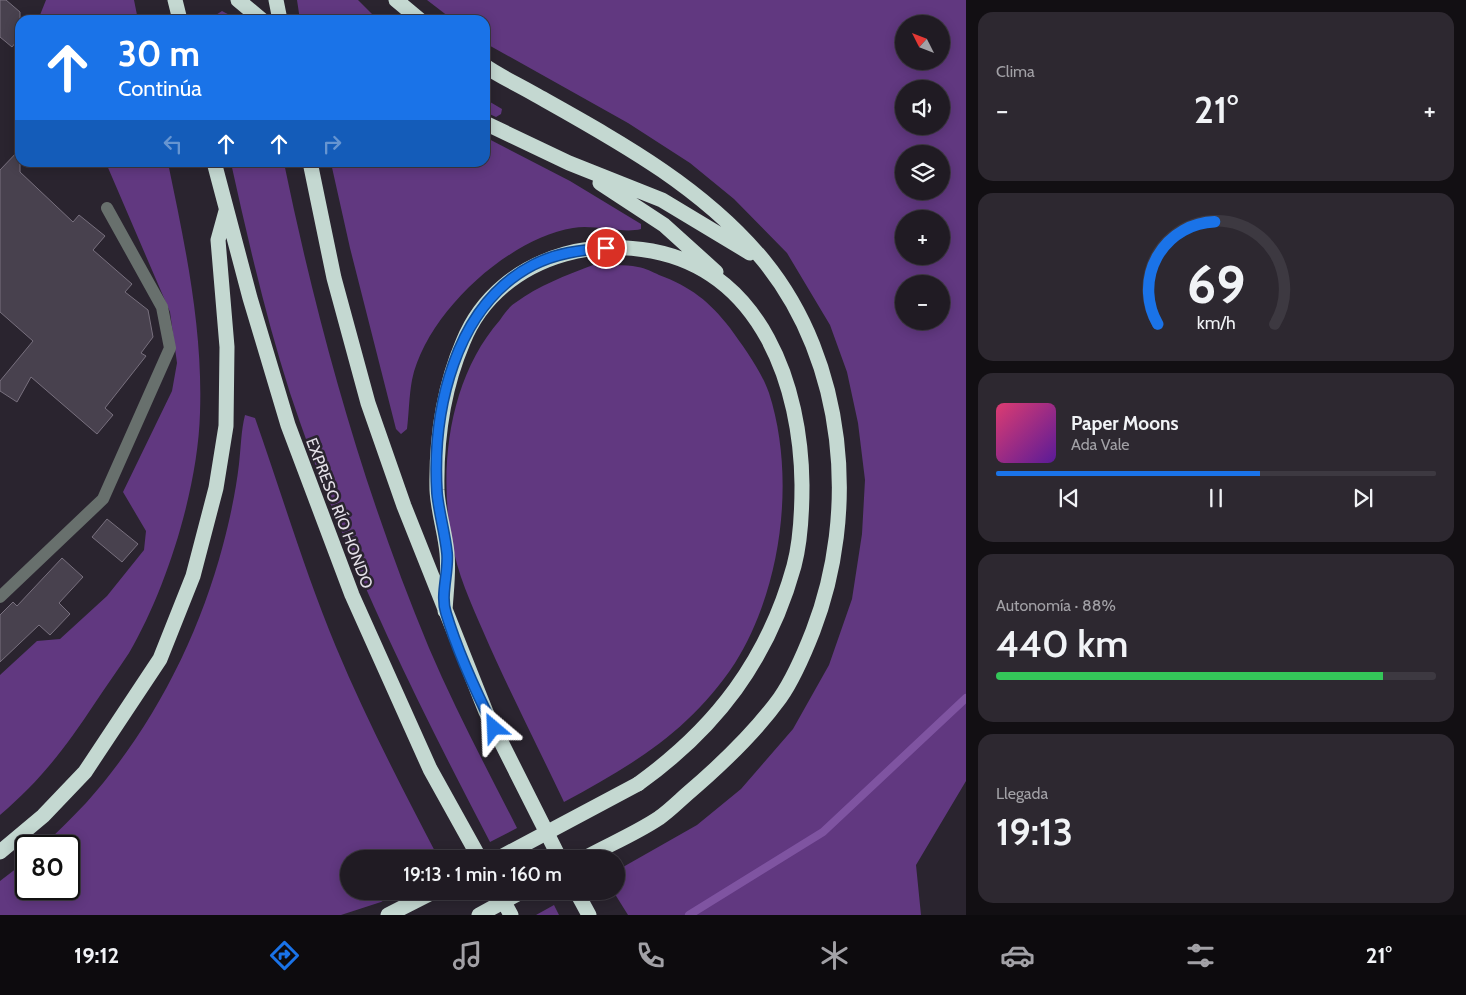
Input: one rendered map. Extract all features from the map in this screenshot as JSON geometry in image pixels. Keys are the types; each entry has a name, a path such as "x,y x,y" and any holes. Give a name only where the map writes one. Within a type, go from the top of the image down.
{"highway":[{"path":"175,0 179,15"},
{"path":"238,0 256,15"},
{"path":"276,0 279,15"},
{"path":"396,0 414,15"},
{"path":"490,69 634,152 679,181 728,223 764,262 797,310 812,342 833,421 841,491 830,578 808,646 781,697 723,762 659,818 600,850"},
{"path":"490,125 569,163 662,200 764,262"},
{"path":"569,163 630,202 670,231 714,269 750,311"},
{"name":"EXPRESO RÍO HONDO","path":"215,167 250,298 288,425 352,594 430,769 475,850"},
{"path":"311,167 334,278 368,403 404,506 486,712 555,850"},
{"path":"0,852 43,816 85,772 160,659 193,576 216,488 226,426 227,347 218,240 226,210"},
{"path":"445,611 447,555 438,494 437,457 441,418 450,377 463,340 484,307 504,285 533,265 576,251 606,248 638,249 672,255 693,265 734,292 762,327 780,364 799,440 801,505 795,563 773,625 739,687 701,732 678,755 638,784 514,850"},
{"path":"394,912 417,900"},
{"path":"503,900 511,915"},
{"path":"479,915 506,900"},
{"path":"580,900 588,915"}],"street":[{"path":"0,597 103,499 170,348 162,307 107,208"}],"shaded area":[{"path":"46,0 134,0 137,15 40,15"},
{"path":"297,0 358,0 373,15 299,15"},
{"path":"427,0 966,0 966,781 916,865 921,915 628,915 619,900 625,900 625,866 697,825 741,789 793,729 829,665 852,599 862,534 865,480 858,423 847,372 830,325 787,253 734,199 690,163 628,123 490,46 490,15 446,15"},
{"path":"222,11 230,15 216,15"},
{"path":"490,102 502,109 501,114 496,117 490,114"},
{"path":"490,140 570,181 641,224 641,229 634,230 581,227 548,235 522,247 473,283 434,330 420,355 412,380 407,429 401,434 396,429 350,248 332,167 490,167"},
{"path":"108,167 169,167 192,287 199,350 200,413 193,473 187,505 168,568 156,599 129,653 74,734 52,762 28,789 0,815 0,675 37,641 60,639 107,596 144,550 146,531 123,492 172,391 177,363 170,312"},
{"path":"232,167 285,167 297,225 328,348 345,409 384,530 439,671 517,828 490,842 407,678 332,509 290,393 265,308"},
{"path":"593,265 627,266 649,270 690,290 722,318 752,359 769,393 777,426 782,460 782,496 780,531 774,567 764,601 751,633 735,663 718,687 680,727 659,744 614,774 564,802 512,696 469,599 454,554 446,484 452,425 459,396 469,369 483,343 505,313 524,297 552,281"},
{"path":"245,415 255,418 314,590 336,647 385,754 434,850 340,850 340,900 384,900 341,915 0,915 0,881 15,869 15,900 80,900 80,835 54,835 86,803 110,775 151,714 170,682 186,649 213,580 226,535 233,504"},
{"path":"554,905 559,915 536,915"}],"building":[{"path":"0,0 6,0 20,12 20,15 15,15 15,43 12,47 0,37"},
{"path":"15,154 15,167 20,167 20,172 73,222 79,215 105,236 93,250 132,284 125,292 148,310 153,337 141,353 146,356 105,408 113,415 97,434 31,377 17,402 0,391 0,381 33,341 0,312 0,170"},
{"path":"107,519 138,544 122,562 92,537"},
{"path":"62,558 83,577 59,603 70,614 50,635 39,625 0,662 0,615 13,602 17,606"}],"waterway":[{"path":"689,915 823,832 966,698"}],"route":[{"path":"494,728 445,611 447,555 438,494 437,457 441,418 450,377 463,340 474,320 488,300 504,285 533,265 547,259 576,251 606,248"}]}
